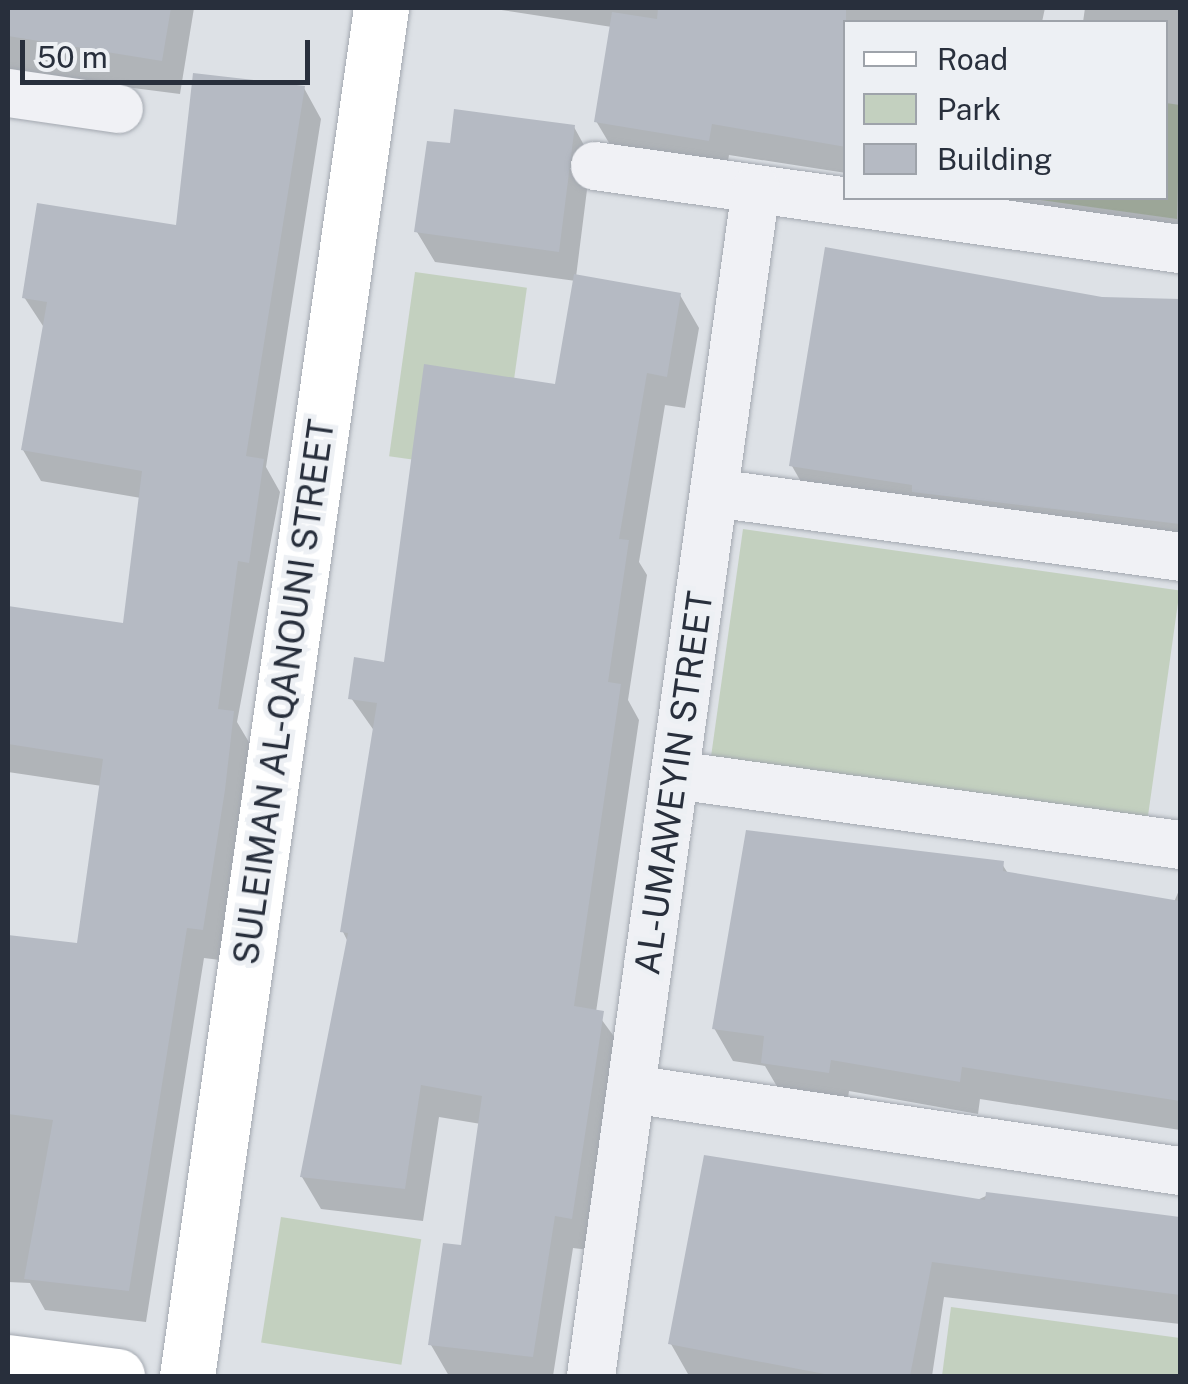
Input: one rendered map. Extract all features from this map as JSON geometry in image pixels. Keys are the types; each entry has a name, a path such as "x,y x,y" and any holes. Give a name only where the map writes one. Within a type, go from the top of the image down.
{"street":[{"name":"SULEIMAN AL-QANOUNI STREET","path":"187,1376 381,8"},
{"path":"8,93 120,108"},
{"path":"595,166 1180,248"},
{"name":"AL-UMAWEYIN STREET","path":"590,1376 756,189"},
{"path":"714,494 1180,557"},
{"path":"675,776 1180,846"},
{"path":"631,1089 1180,1171"},
{"path":"8,1362 118,1376"}],"green space":[{"path":"1168,103 1180,105 1177,219 1040,200 1168,200"},
{"path":"415,272 527,288 501,472 389,456"},
{"path":"743,529 1180,590 1147,826 710,765"},
{"path":"281,1217 421,1239 401,1365 261,1342"},
{"path":"951,1307 1180,1338 1180,1376 942,1376"}],"building":[{"path":"8,8 171,8 162,61 8,36"},
{"path":"658,8 846,8 843,146 712,124 709,141 594,122 612,12 657,19"},
{"path":"193,73 305,86 246,456 264,459 249,563 238,561 218,709 234,711 225,790 203,930 187,928 129,1291 24,1279 53,1120 8,1114 8,935 77,943 103,759 8,744 8,606 123,623 142,471 21,450 47,302 22,298 37,203 176,225"},
{"path":"454,109 575,125 559,252 414,232 427,141 450,143"},
{"path":"825,247 1102,297 1180,299 1180,524 912,492 912,485 789,466"},
{"path":"574,274 681,293 667,377 647,373 619,539 629,540 608,682 621,684 574,1006 604,1011 572,1219 555,1216 533,1357 428,1345 443,1243 461,1245 482,1096 421,1085 405,1189 300,1177 348,933 340,932 377,703 348,699 354,657 384,662 424,364 555,384"},
{"path":"746,830 1004,861 1003,871 1180,901 1180,1101 962,1067 960,1082 831,1060 829,1073 761,1063 764,1036 712,1029"},
{"path":"704,1155 985,1200 986,1192 1180,1217 1180,1295 932,1262 910,1376 835,1376 668,1344"}]}
